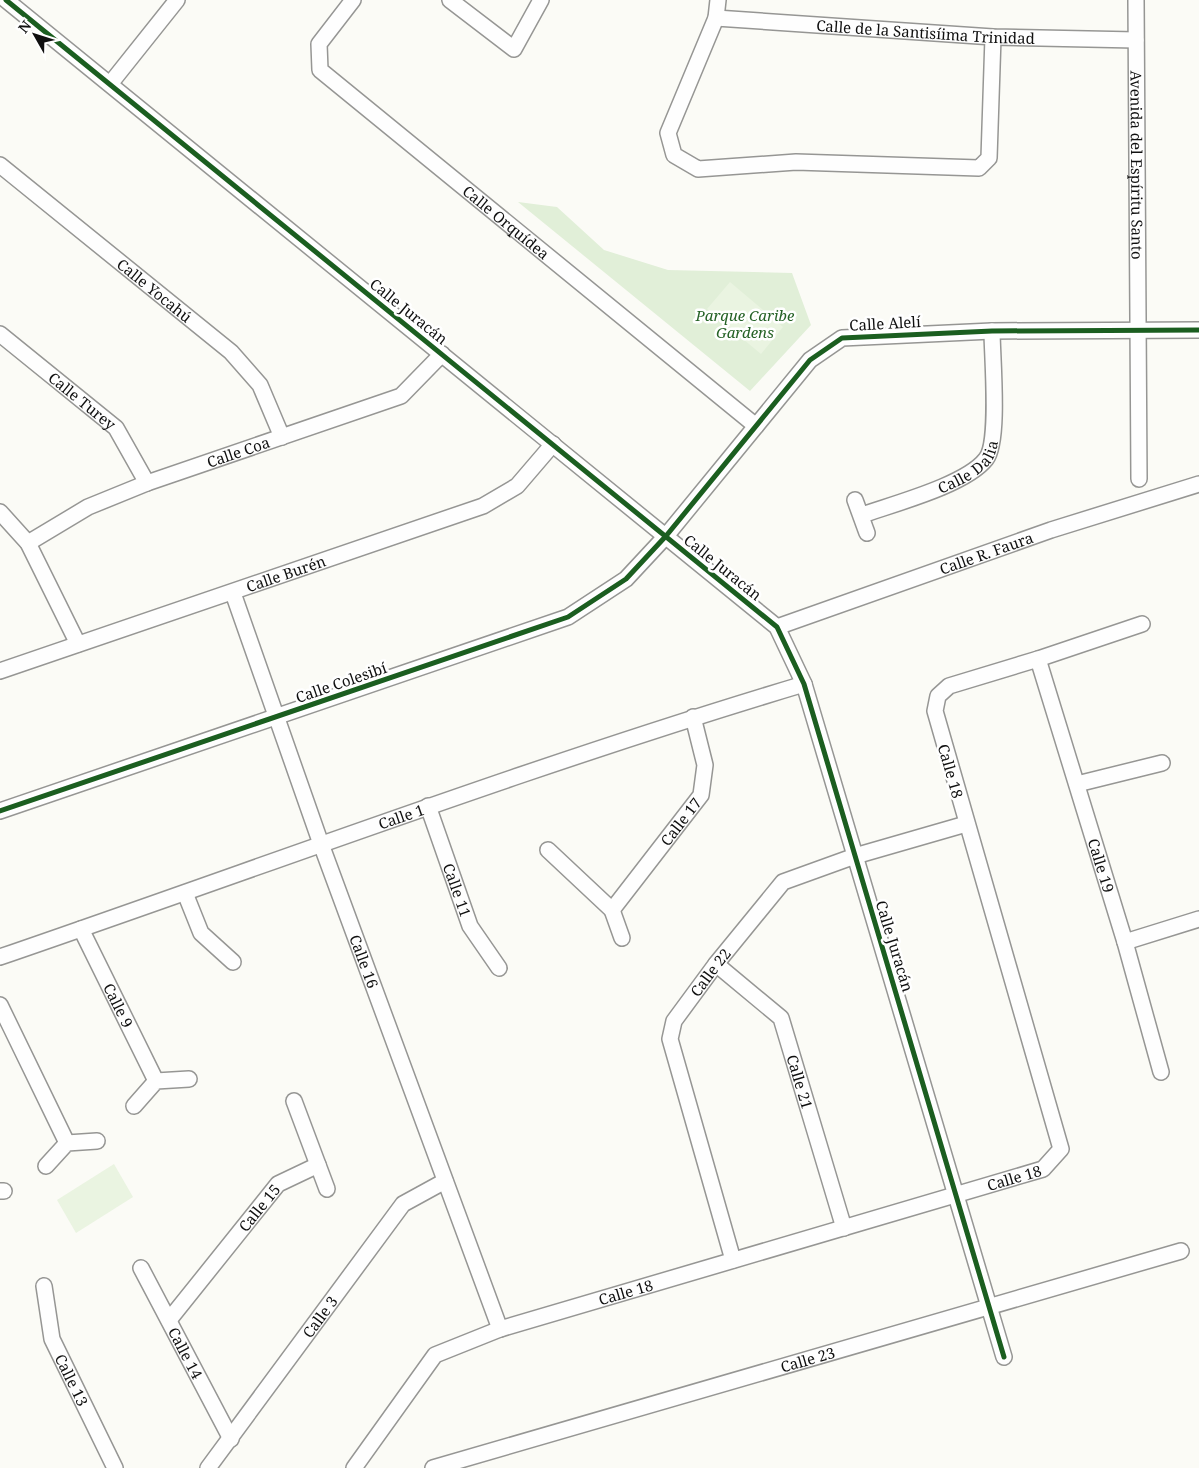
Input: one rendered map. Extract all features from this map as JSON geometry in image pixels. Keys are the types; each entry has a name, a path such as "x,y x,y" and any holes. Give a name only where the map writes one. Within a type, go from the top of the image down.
{"street":[{"name":"Calle Juracán","path":"6,0 777,627 804,684 1004,1357"},
{"path":"110,84 177,0"},
{"name":"Calle Orquídea","path":"354,0 319,44 320,70 756,426"},
{"path":"450,0 514,49 541,0"},
{"path":"718,0 716,18 668,134 674,156 698,169 796,162 979,168 989,158 993,37"},
{"name":"Avenida del Espíritu Santo","path":"1136,0 1139,478"},
{"name":"Calle de la Santisíima Trinidad","path":"716,18 993,37 1136,40"},
{"name":"Calle Yocahú","path":"0,166 231,352 260,385 282,437"},
{"name":"Calle Alelí","path":"666,536 810,360 842,338 992,330 1199,330"},
{"name":"Calle Dalia","path":"862,516 958,480 986,459 994,437 992,330"},
{"name":"Calle Turey","path":"0,334 116,428 147,483"},
{"name":"Calle Coa","path":"28,544 88,507 147,483 401,396 442,354"},
{"name":"Calle Burén","path":"0,671 484,506 517,486 553,444"},
{"name":"Calle R. Faura","path":"777,627 1051,530 1199,484"},
{"path":"855,500 867,533"},
{"path":"0,512 28,544 78,644"},
{"name":"Calle Colesibí","path":"0,811 277,718 568,617 626,579 666,536"},
{"name":"Calle 16","path":"233,592 321,844 500,1329"},
{"name":"Calle 18","path":"357,1467 435,1356 500,1329 844,1228 955,1193 1043,1169 1061,1149 935,711 938,696 949,686 1038,659 1142,624"},
{"name":"Calle 19","path":"1038,659 1125,942 1161,1072"},
{"name":"Calle 1","path":"0,956 185,893 428,806 693,717 804,684"},
{"name":"Calle 17","path":"612,910 701,795 705,765 693,717"},
{"path":"1077,784 1162,763"},
{"name":"Calle 11","path":"428,806 470,926 499,968"},
{"name":"Calle 22","path":"733,1260 670,1039 674,1021 716,964 783,882 855,856 966,824"},
{"path":"548,850 612,910 622,938"},
{"path":"185,893 201,933 234,962"},
{"path":"1125,942 1199,919"},
{"name":"Calle 9","path":"81,929 156,1081"},
{"name":"Calle 21","path":"716,964 781,1018 844,1228"},
{"path":"0,1005 67,1142"},
{"path":"134,1106 156,1081 190,1079"},
{"path":"294,1101 327,1189"},
{"path":"46,1166 67,1142 97,1141"},
{"name":"Calle 15","path":"169,1320 278,1184 318,1164"},
{"name":"Calle 3","path":"208,1468 403,1204 445,1181"},
{"name":"Calle 23","path":"433,1468 1181,1251"},
{"name":"Calle 14","path":"141,1268 231,1439"},
{"name":"Calle 13","path":"44,1286 52,1339 115,1468"}],"green space":[{"name":"Parque Caribe Gardens","path":"518,202 557,207 604,250 668,270 792,273 811,325 750,391"},
{"path":"730,282 783,327 761,354 707,309"},
{"path":"114,1164 133,1197 76,1233 57,1200"}],"cycle path":[{"path":"6,0 777,627 804,684 1004,1357"},
{"path":"0,811 568,617 626,579 666,536 810,360 842,338 992,331 1199,330"}]}
